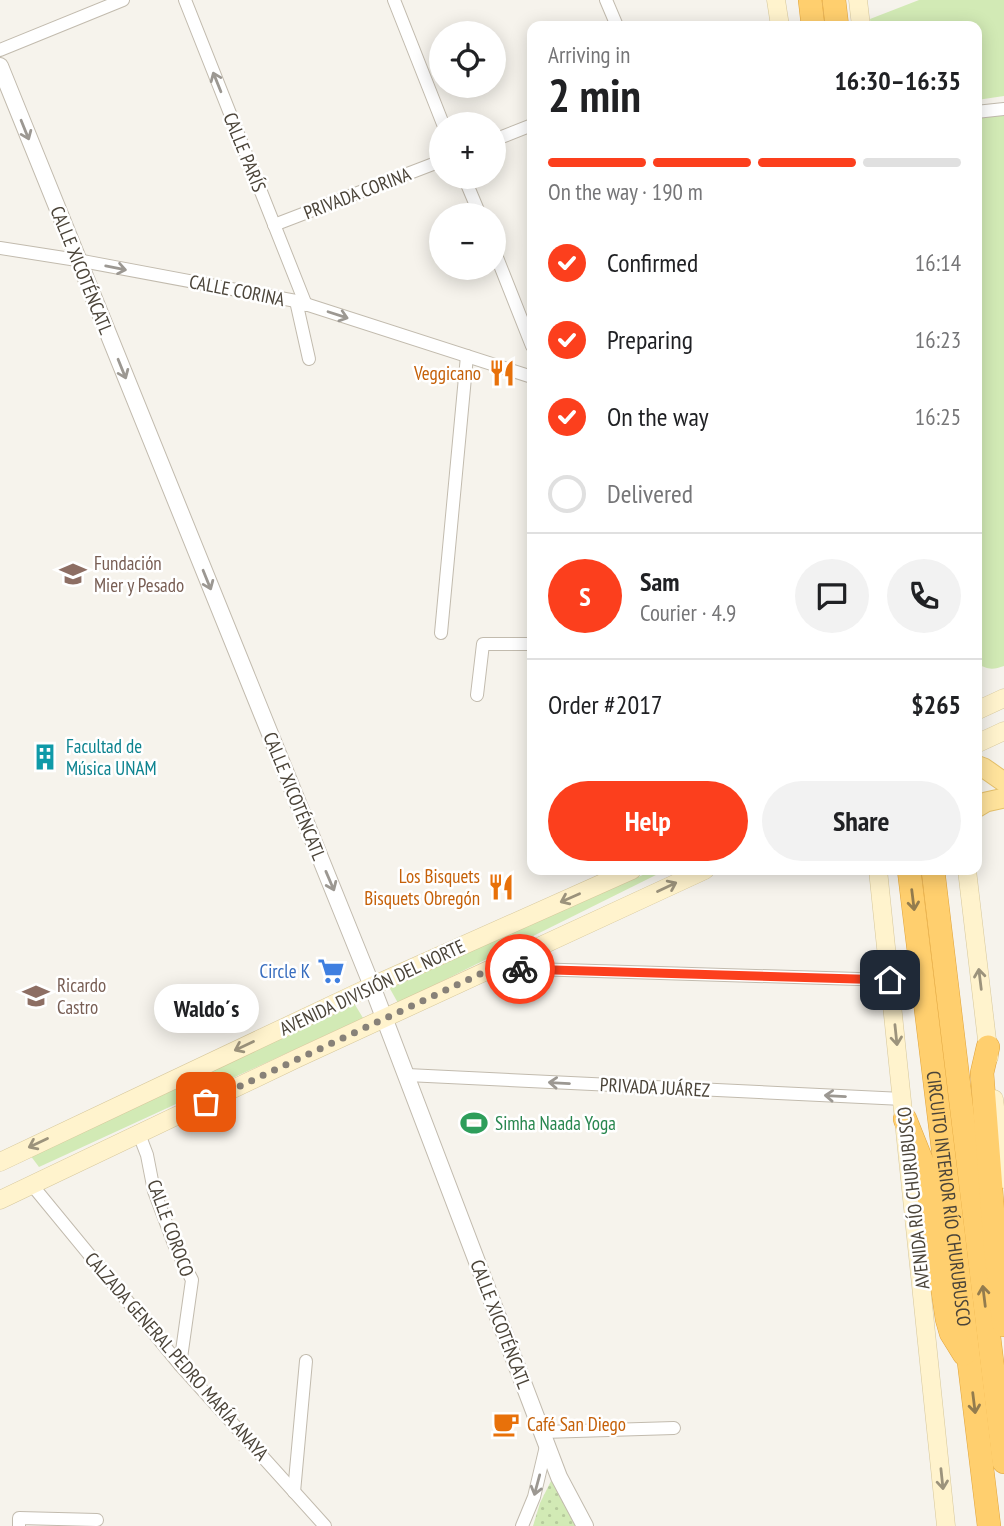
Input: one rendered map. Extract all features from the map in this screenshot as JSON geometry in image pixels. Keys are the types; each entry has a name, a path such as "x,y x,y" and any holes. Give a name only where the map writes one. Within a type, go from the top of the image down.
{"highway":[{"path":"810,0 812,21"},
{"path":"834,0 836,21"},
{"name":"CIRCUITO INTERIOR RÍO CHURUBUSCO","path":"910,875 989,1526"},
{"name":"CIRCUITO INTERIOR RÍO CHURUBUSCO","path":"934,875 1003,1442"},
{"path":"988,1047 982,1073 1004,1325"},
{"path":"904,1109 925,1169 949,1326 970,1362"}],"main road":[{"path":"776,0 778,21"},
{"path":"858,0 860,21"},
{"path":"982,708 1004,698"},
{"path":"982,741 1004,731"},
{"path":"982,767 1004,782"},
{"path":"982,804 1004,798"},
{"name":"AVENIDA DIVISIÓN DEL NORTE","path":"0,1162 372,986 621,875"},
{"name":"AVENIDA DIVISIÓN DEL NORTE","path":"0,1200 694,875"},
{"name":"AVENIDA RÍO CHURUBUSCO","path":"879,875 946,1526"},
{"path":"968,875 1002,1142 1004,1179"}],"street":[{"path":"0,50 122,0"},
{"name":"CALLE PARÍS","path":"185,0 274,225 301,303 309,359"},
{"path":"394,0 438,112"},
{"path":"606,0 615,21"},
{"name":"CALLE XICOTÉNCATL","path":"0,66 385,1018 559,1477 585,1526"},
{"path":"982,111 1004,109"},
{"path":"506,135 527,127"},
{"name":"PRIVADA CORINA","path":"274,225 429,166"},
{"name":"CALLE CORINA","path":"0,248 78,260 301,303 527,375"},
{"path":"506,280 527,333"},
{"path":"440,633 467,356"},
{"path":"477,695 483,644 527,644"},
{"path":"493,968 890,980"},
{"name":"PRIVADA JUÁREZ","path":"407,1075 904,1109"},
{"name":"CALLE COROCO","path":"139,1134 147,1155 154,1191 174,1244 192,1280 180,1365"},
{"name":"CALZADA GENERAL PEDRO MARÍA ANAYA","path":"32,1185 180,1365 325,1526"},
{"path":"294,1492 306,1361"},
{"path":"522,1526 536,1488 545,1437 674,1428"},
{"path":"19,1526 19,1518 97,1520"}],"green space":[{"path":"919,0 1004,0 1004,96 982,99 982,21 870,19"},
{"path":"1004,113 1004,666 993,669 982,666 982,115"},
{"path":"643,875 656,875 398,1003 389,987"},
{"path":"354,1003 363,1018 39,1167 30,1155"},
{"path":"557,1475 576,1526 533,1526 540,1503 553,1477"}],"way so far":[{"path":"206,1102 493,968 520,969"}],"place":[{"name":"Veggicano","path":"502,373"},
{"name":"Fundación Mier y Pesado","path":"73,574"},
{"name":"Facultad de Música UNAM","path":"45,757"},
{"name":"Los Bisquets Bisquets Obregón","path":"501,887"},
{"name":"Circle K","path":"331,971"},
{"name":"Ricardo Castro","path":"36,996"},
{"name":"Waldo´s","path":"206,1102"},
{"name":"Simha Naada Yoga","path":"474,1123"},
{"name":"Café San Diego","path":"506,1424"}],"route":[{"path":"520,969 890,980"}]}
